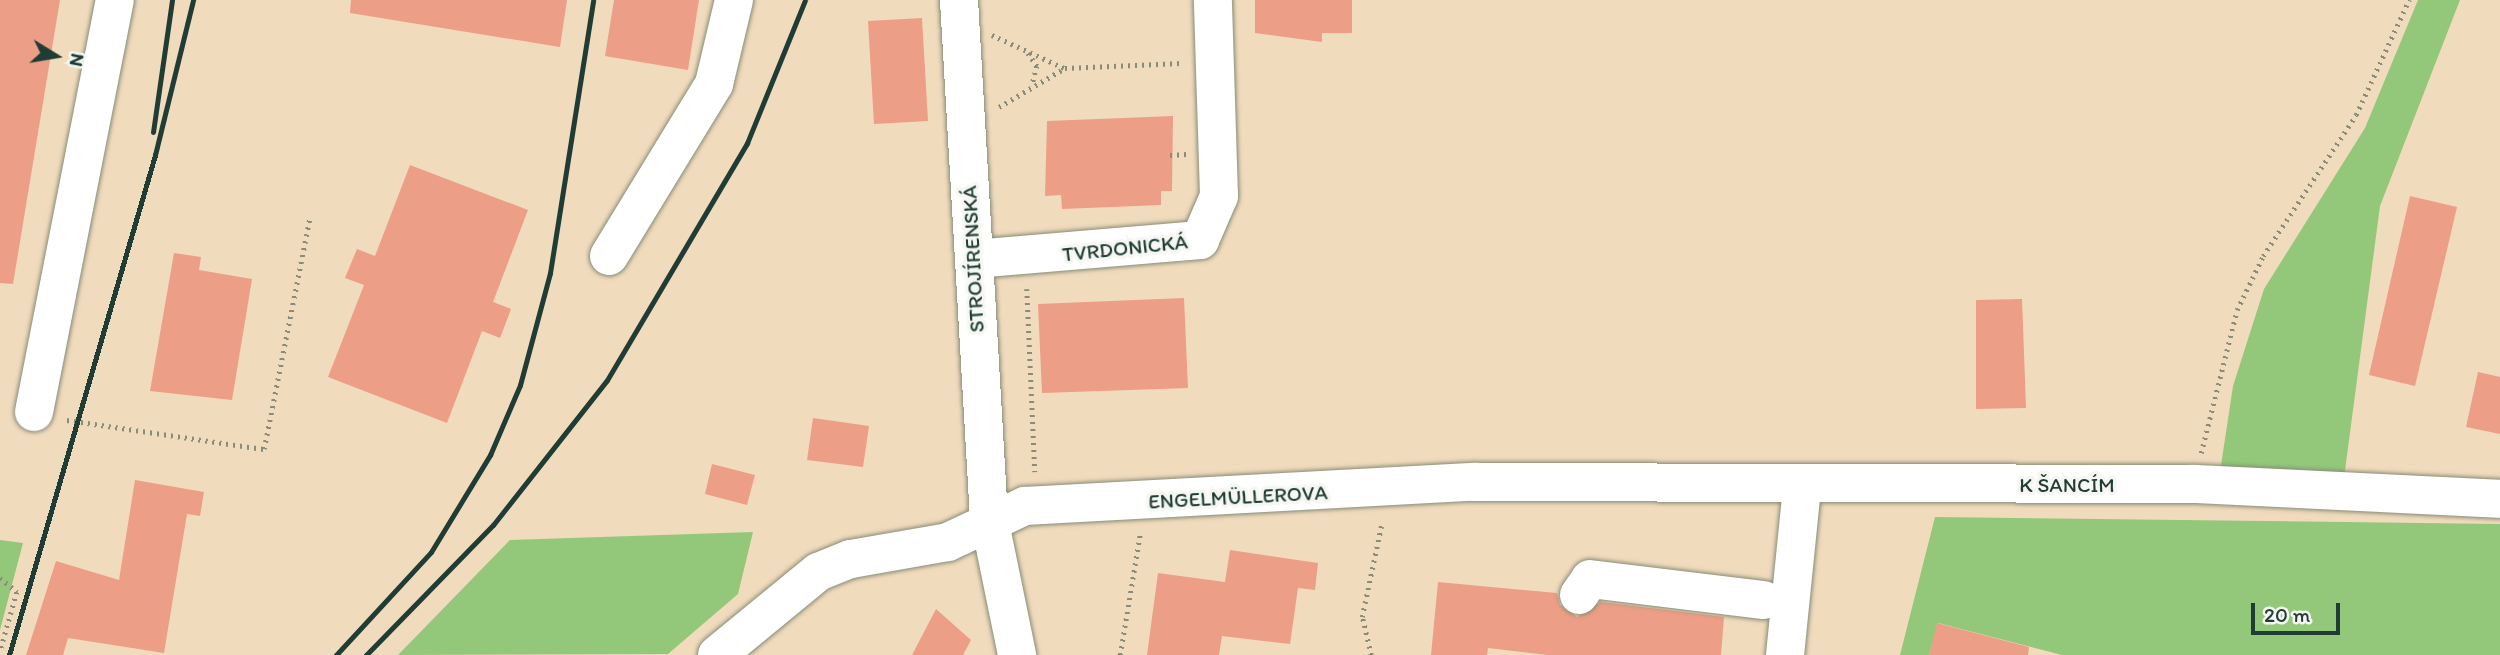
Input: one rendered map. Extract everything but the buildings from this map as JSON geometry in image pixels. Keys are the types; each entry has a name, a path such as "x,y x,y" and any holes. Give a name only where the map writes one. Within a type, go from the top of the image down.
{"street":[{"path":"34,412 115,0"},
{"path":"609,256 714,84 734,0"},
{"name":"STROJÍRENSKÁ","path":"959,0 989,518 1017,655"},
{"name":"TVRDONICKÁ","path":"974,259 1200,240 1219,196 1213,0"},
{"name":"ENGELMÜLLEROVA","path":"717,655 818,572 851,559 948,542 989,518 1025,506 1474,482 1802,486"},
{"name":"K ŠANCÍM","path":"1802,486 2195,484 2500,499"},
{"path":"1785,655 1802,486"},
{"path":"1579,595 1590,579 1764,600"}],"path":[{"path":"2195,484 2237,310 2263,256 2357,115 2409,0"},
{"path":"980,33 1026,49 1065,68"},
{"path":"1026,49 1037,66 1031,88"},
{"path":"986,111 1065,68 1214,61"},
{"path":"34,412 264,449 310,216"},
{"path":"1026,272 1035,482"},
{"path":"1371,655 1362,617 1382,522"},
{"path":"1120,655 1140,528"},
{"path":"0,578 17,592 0,652"}],"green space":[{"path":"2418,0 2460,0 2380,206 2344,478 2220,472 2233,386 2264,289 2365,128"},
{"path":"1935,517 2500,524 2500,655 2062,655 1938,623 1929,655 1900,655"},
{"path":"753,532 738,594 668,654 398,655 510,540"},
{"path":"0,540 23,543 0,630"}],"railway":[{"path":"153,132 172,0"},
{"path":"9,655 155,155 193,0"},
{"path":"336,655 431,552 490,455 520,385 550,273 593,0"},
{"path":"366,655 493,525 607,380 747,143 805,0"}]}
